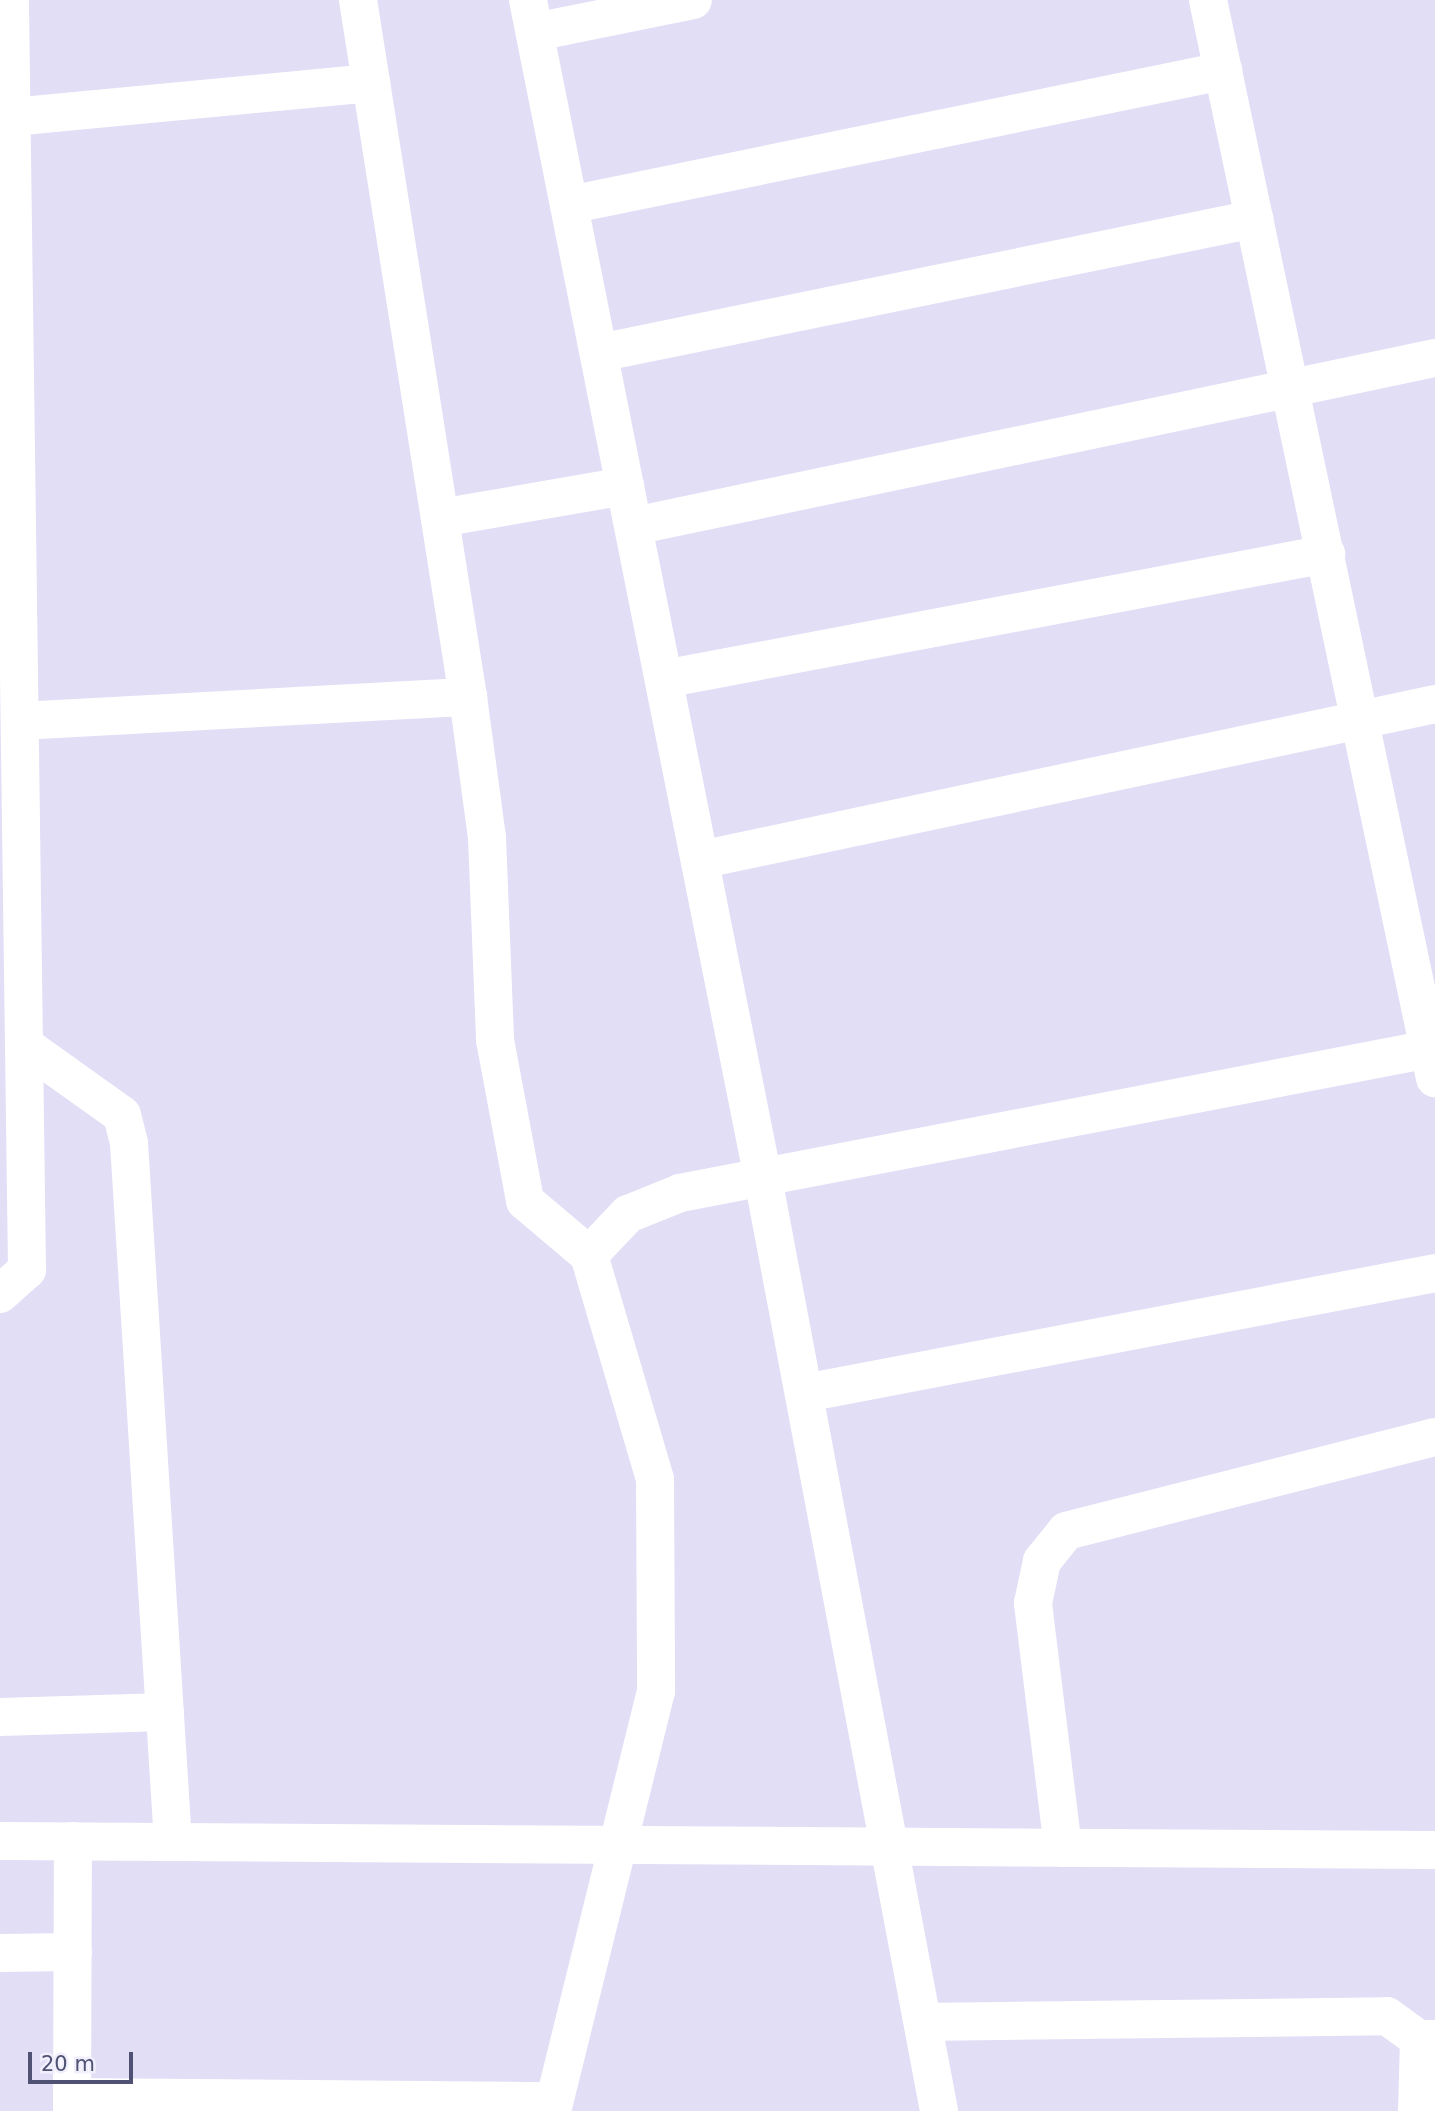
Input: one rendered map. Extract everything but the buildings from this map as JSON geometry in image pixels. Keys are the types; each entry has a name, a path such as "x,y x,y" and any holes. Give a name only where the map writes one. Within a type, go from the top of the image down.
{"street":[{"path":"0,1294 27,1270 20,721 8,424 7,242 12,117 10,0"},
{"path":"73,1841 72,2104 553,2106 614,1847 656,1691 655,1479 589,1255 525,1201 495,1040 487,838 468,697 358,0"},
{"path":"693,0 532,16 805,1393 939,2111"},
{"path":"589,1255 628,1214 680,1192 762,1173 1433,1058 1208,0"},
{"path":"569,205 1223,71"},
{"path":"12,117 371,83"},
{"path":"599,354 1254,219"},
{"path":"634,526 1435,358"},
{"path":"440,518 625,486"},
{"path":"664,679 1326,554"},
{"path":"20,721 468,697"},
{"path":"700,860 1435,704"},
{"path":"24,1045 122,1115 129,1143 173,1842"},
{"path":"805,1393 1435,1273"},
{"path":"1063,1848 1033,1603 1042,1561 1066,1531 1435,1437"},
{"path":"0,1717 165,1712"},
{"path":"0,1841 614,1847 1435,1850"},
{"path":"0,1953 72,1952"},
{"path":"923,2022 1387,2017 1427,2039 1417,2111"}],"shaded area":[{"path":"0,0 1435,0 1435,2111 0,2111"}]}
